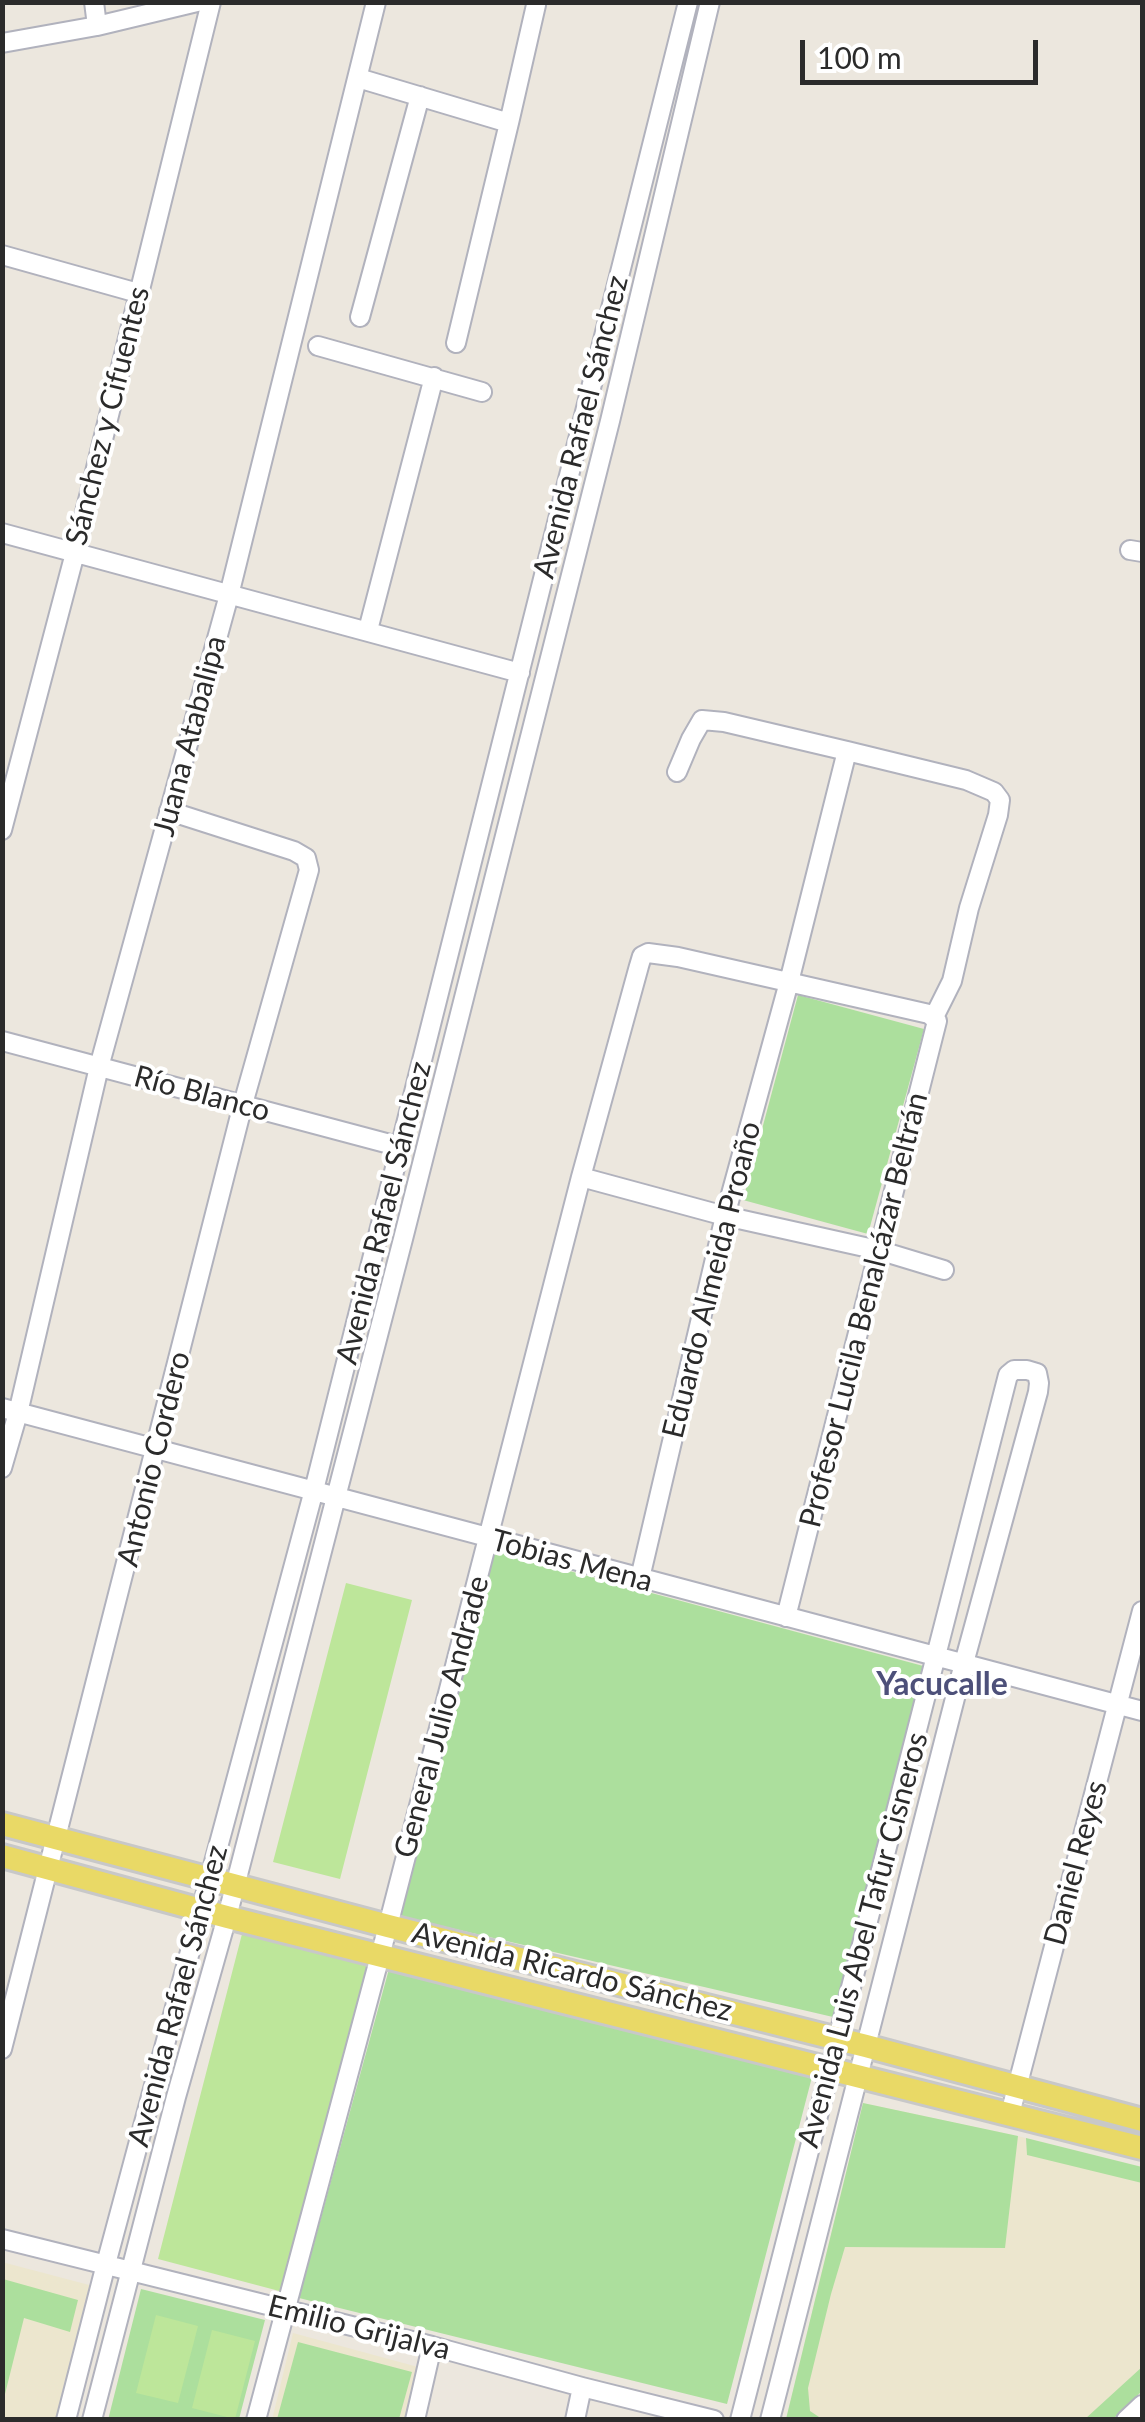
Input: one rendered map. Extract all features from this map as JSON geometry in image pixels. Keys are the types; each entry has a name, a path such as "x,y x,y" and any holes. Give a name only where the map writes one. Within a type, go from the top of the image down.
{"main road":[{"name":"Avenida Ricardo Sánchez","path":"2,1824 1142,2120"},
{"name":"Avenida Ricardo Sánchez","path":"2,1856 226,1917 1142,2148"}],"street":[{"path":"94,2 97,26"},
{"path":"2,43 197,2"},
{"name":"Sánchez y Cifuentes","path":"2,830 211,2"},
{"name":"Juana Atabalipa","path":"2,1468 10,1410 228,595 376,2"},
{"name":"Avenida Rafael Sánchez","path":"66,2420 314,1490 688,2"},
{"name":"Avenida Rafael Sánchez","path":"92,2420 403,1239 610,420 710,2"},
{"path":"456,344 536,5"},
{"path":"358,78 509,123"},
{"path":"360,317 420,96"},
{"path":"2,255 138,293"},
{"path":"318,346 482,392"},
{"path":"368,630 434,376"},
{"path":"2,533 520,673"},
{"path":"677,772 702,720 847,750"},
{"name":"Eduardo Almeida Proaño","path":"640,1578 725,1216 847,750"},
{"name":"Profesor Lucila Benalcázar Beltrán","path":"786,1617 937,1028 937,1021 927,1014 952,982 1000,800 994,792 966,780 847,750"},
{"name":"Antonio Cordero","path":"2,2048 244,1104 310,870 306,858 294,851 169,811"},
{"name":"General Julio Andrade","path":"256,2420 642,956 678,956 789,982"},
{"path":"789,982 927,1014"},
{"name":"Río Blanco","path":"2,1042 401,1147"},
{"path":"582,1177 944,1270"},
{"path":"378,1231 403,1239"},
{"name":"Avenida Luis Abel Tafur Cisneros","path":"740,2420 1008,1375 1014,1370 1027,1370 1036,1373 1038,1392 964,1662 770,2420"},
{"name":"Tobias Mena","path":"10,1410 1142,1711"},
{"name":"Daniel Reyes","path":"1010,2114 1142,1611"},
{"name":"Emilio Grijalva","path":"2,2240 714,2420"},
{"path":"415,2420 432,2346"},
{"path":"575,2420 582,2387"},
{"path":"1126,2420 1142,2405"}],"shaded area":[{"path":"863,2103 1142,2167 1142,2391 1113,2419 786,2420"},
{"path":"2,2262 93,2286 57,2419 3,2419"},
{"path":"293,2333 418,2367 405,2419 272,2420"}],"green space":[{"path":"798,995 924,1029 868,1234 743,1200"},
{"path":"495,1551 927,1667 833,2017 399,1916"},
{"path":"346,1583 412,1600 340,1879 273,1862"},
{"path":"242,1934 367,1965 283,2292 158,2259"},
{"path":"389,1969 812,2077 727,2404 299,2298"},
{"path":"863,2103 1018,2136 1005,2248 845,2247 808,2388 810,2411 822,2419 786,2419"},
{"path":"1026,2138 1142,2167 1142,2183 1027,2155"},
{"path":"3,2279 78,2300 70,2332 24,2318 3,2402"},
{"path":"141,2289 265,2320 239,2419 108,2420"},
{"path":"156,2315 198,2326 178,2403 136,2393"},
{"path":"212,2330 255,2341 235,2419 192,2408"},
{"path":"298,2342 412,2372 399,2419 277,2419"},
{"path":"1142,2367 1142,2391 1113,2419 1085,2419"}],"district":[{"name":"Yacucalle","path":"942,1685"}]}
